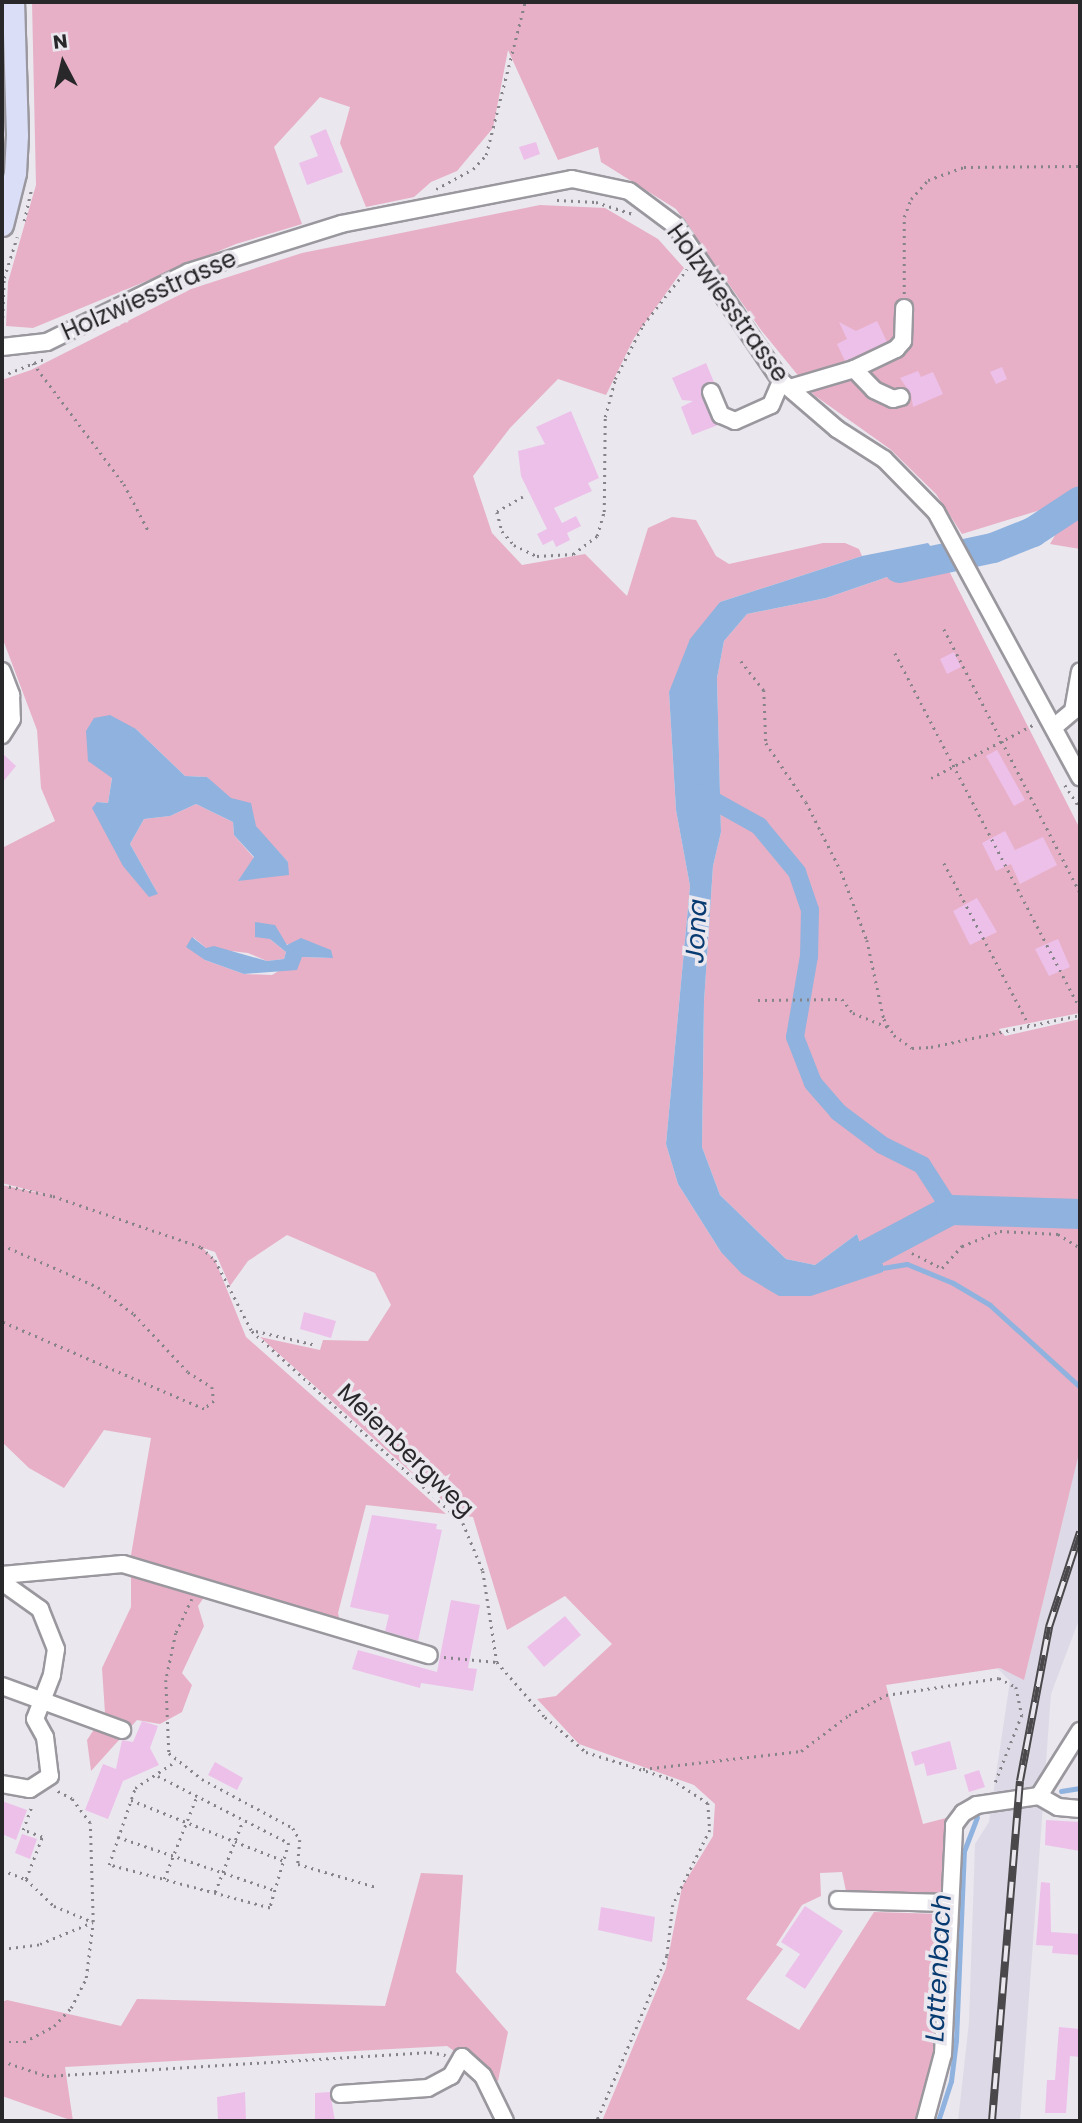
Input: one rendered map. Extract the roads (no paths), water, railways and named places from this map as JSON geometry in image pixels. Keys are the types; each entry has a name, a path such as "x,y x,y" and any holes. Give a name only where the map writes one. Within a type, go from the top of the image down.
{"main road":[{"path":"2,225 15,173 17,135 13,2"}],"street":[{"name":"Holzwiesstrasse","path":"2,346 27,347 47,342 189,272 260,246 436,203 543,183 598,181 654,205 698,256 785,384 837,429 884,459 936,512 973,575 1080,776"},
{"path":"711,392 721,415 736,421 771,405 785,384 854,369 896,349 903,341 904,308"},
{"path":"854,369 874,390 893,399 901,397"},
{"path":"2,671 11,695 12,719 2,735"},
{"path":"1054,727 1073,711 1080,672"},
{"path":"2,1575 123,1564 429,1656"},
{"path":"2,1581 40,1609 51,1627 56,1649 35,1719 48,1746 50,1776 35,1786 2,1784"},
{"path":"2,1686 122,1730"},
{"path":"1039,1796 1080,1731"},
{"path":"925,2121 943,2054 948,1903 954,1825 968,1809 987,1803 1039,1796 1058,1807 1080,1809"},
{"path":"838,1900 948,1903"},
{"path":"340,2094 428,2088 451,2076 463,2057 483,2076 505,2121"}],"water":[{"path":"928,543 948,569 890,576 826,598 747,614 724,641 717,678 721,832 713,866 704,1002 702,1147 720,1195 786,1259 815,1265 857,1234 863,1252 883,1264 883,1272 811,1296 779,1296 742,1274 721,1252 678,1184 666,1144 690,886 676,810 669,692 690,639 720,602 862,556"},
{"path":"110,715 136,729 185,776 207,777 231,798 251,803 256,826 288,862 289,875 238,881 254,857 234,835 233,822 196,804 170,816 144,819 130,844 158,894 149,897 123,866 92,808 97,802 108,803 112,778 88,761 86,731 94,718"},
{"path":"255,922 275,925 287,945 301,938 331,950 333,958 302,957 297,970 244,974 205,960 186,947 192,937 206,948 214,946 267,961 284,959 286,952 270,939 255,937"}],"waterway":[{"name":"Jona","path":"899,568 993,548 1033,532 1080,501"},
{"path":"700,793 759,826 797,872 810,910 809,956 795,1037 813,1083 838,1112 882,1145 922,1165 951,1210"},
{"name":"Jona","path":"832,1273 951,1210 1080,1214"},
{"path":"882,1268 907,1264 953,1283 990,1305 1080,1387"},
{"path":"1061,1791 1080,1788"},
{"name":"Lattenbach","path":"938,2121 951,2081 956,2040 964,1851 977,1817"}],"railway":[{"path":"992,2121 1020,1781 1049,1627 1080,1532"}]}
